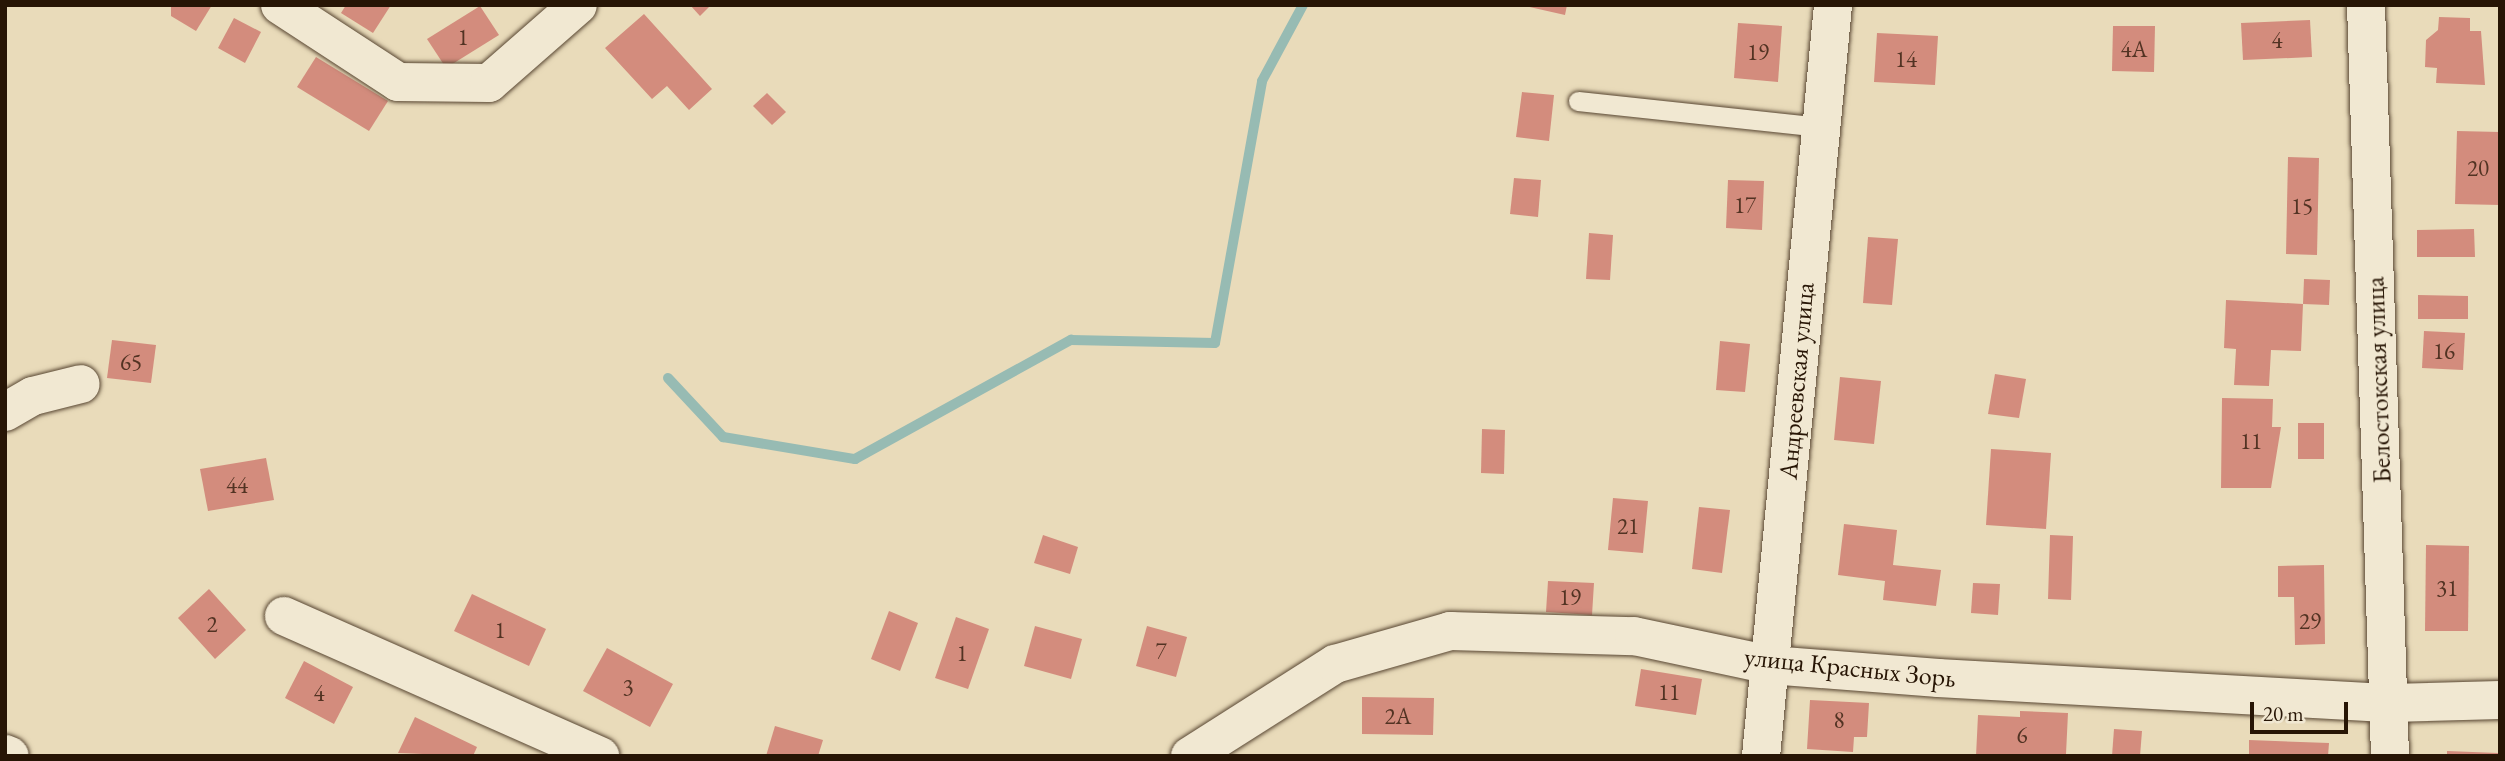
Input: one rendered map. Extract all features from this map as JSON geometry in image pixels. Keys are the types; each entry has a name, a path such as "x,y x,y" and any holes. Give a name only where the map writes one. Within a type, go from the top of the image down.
{"street":[{"path":"280,5 398,82 489,83 578,5"},
{"name":"Андреевская улица","path":"1761,756 1833,5"},
{"name":"Белостокская улица","path":"2366,5 2390,756"},
{"path":"5,412 33,396 81,384"},
{"path":"284,617 570,752"},
{"name":"улица Красных Зорь","path":"1190,756 1335,664 1450,631 1634,636 1770,665 2390,703 2500,700"}],"lane":[{"path":"1578,101 1821,127"}],"building":[{"path":"171,5 212,5 196,31 171,16"},
{"path":"346,5 391,5 373,33 341,13"},
{"path":"690,5 711,5 700,16"},
{"path":"1521,5 1567,5 1565,15"},
{"path":"480,6 499,35 446,68 427,39"},
{"path":"644,14 712,89 689,110 667,86 652,99 605,48"},
{"path":"2439,17 2470,18 2470,31 2481,31 2485,85 2436,83 2437,68 2425,67 2426,40 2438,30"},
{"path":"234,18 261,32 245,63 218,48"},
{"path":"2310,20 2312,57 2243,60 2241,23"},
{"path":"1738,23 1782,26 1778,82 1734,78"},
{"path":"2113,26 2155,26 2154,72 2112,71"},
{"path":"1877,33 1938,36 1935,85 1874,82"},
{"path":"316,57 388,101 369,131 297,87"},
{"path":"1522,92 1554,95 1549,141 1516,137"},
{"path":"767,93 786,112 772,125 753,106"},
{"path":"2457,131 2500,132 2500,205 2455,204"},
{"path":"2288,157 2319,158 2317,255 2286,254"},
{"path":"1514,178 1541,180 1538,217 1510,214"},
{"path":"1728,180 1764,181 1762,230 1726,228"},
{"path":"2474,229 2475,257 2417,257 2417,230"},
{"path":"1589,233 1613,235 1610,280 1586,279"},
{"path":"1868,237 1898,239 1892,305 1863,303"},
{"path":"2304,279 2330,280 2329,305 2303,304"},
{"path":"2418,295 2468,296 2468,319 2418,319"},
{"path":"2226,300 2303,304 2301,351 2271,350 2269,386 2234,385 2236,349 2224,348"},
{"path":"2424,331 2465,333 2463,370 2422,368"},
{"path":"112,340 156,345 151,383 107,378"},
{"path":"1720,341 1750,344 1745,392 1716,390"},
{"path":"1995,374 2026,379 2019,418 1988,414"},
{"path":"1840,377 1881,381 1874,444 1834,440"},
{"path":"2222,398 2273,399 2272,427 2281,427 2271,488 2221,488"},
{"path":"2298,423 2324,423 2324,459 2298,459"},
{"path":"1482,429 1505,430 1504,474 1481,473"},
{"path":"1991,449 2051,453 2046,529 1986,525"},
{"path":"266,458 274,500 208,511 200,469"},
{"path":"1613,498 1648,501 1643,553 1608,550"},
{"path":"1699,507 1730,510 1722,573 1692,569"},
{"path":"1844,524 1897,530 1893,565 1941,570 1936,606 1883,600 1885,581 1838,575"},
{"path":"1043,535 1078,547 1070,574 1034,563"},
{"path":"2050,535 2073,536 2071,600 2048,599"},
{"path":"2426,545 2469,546 2468,631 2425,631"},
{"path":"2324,565 2325,644 2295,645 2294,597 2278,597 2278,566"},
{"path":"1548,581 1594,583 1592,615 1546,612"},
{"path":"1973,583 2000,584 1998,615 1971,613"},
{"path":"209,589 246,630 215,659 178,618"},
{"path":"472,594 546,629 529,666 454,631"},
{"path":"889,611 918,623 900,671 871,659"},
{"path":"956,617 989,629 968,689 935,678"},
{"path":"1035,626 1082,639 1071,679 1024,666"},
{"path":"1147,626 1187,637 1176,677 1136,666"},
{"path":"607,648 673,684 650,727 583,691"},
{"path":"304,661 353,687 334,724 285,698"},
{"path":"1641,669 1702,679 1696,715 1635,706"},
{"path":"1362,697 1434,698 1433,735 1362,734"},
{"path":"1810,700 1869,703 1867,737 1854,737 1853,752 1807,749"},
{"path":"2020,711 2068,713 2066,754 1976,756 1978,715 2020,717"},
{"path":"415,717 477,747 473,756 398,753"},
{"path":"775,726 823,740 818,756 766,756"},
{"path":"2114,729 2142,731 2140,756 2112,756"},
{"path":"2249,740 2329,743 2328,756 2249,756"},
{"path":"2447,751 2498,753 2498,756 2447,756"}],"waterway":[{"path":"668,378 723,437 855,459 1071,340 1215,343 1262,81 1303,5"}]}
